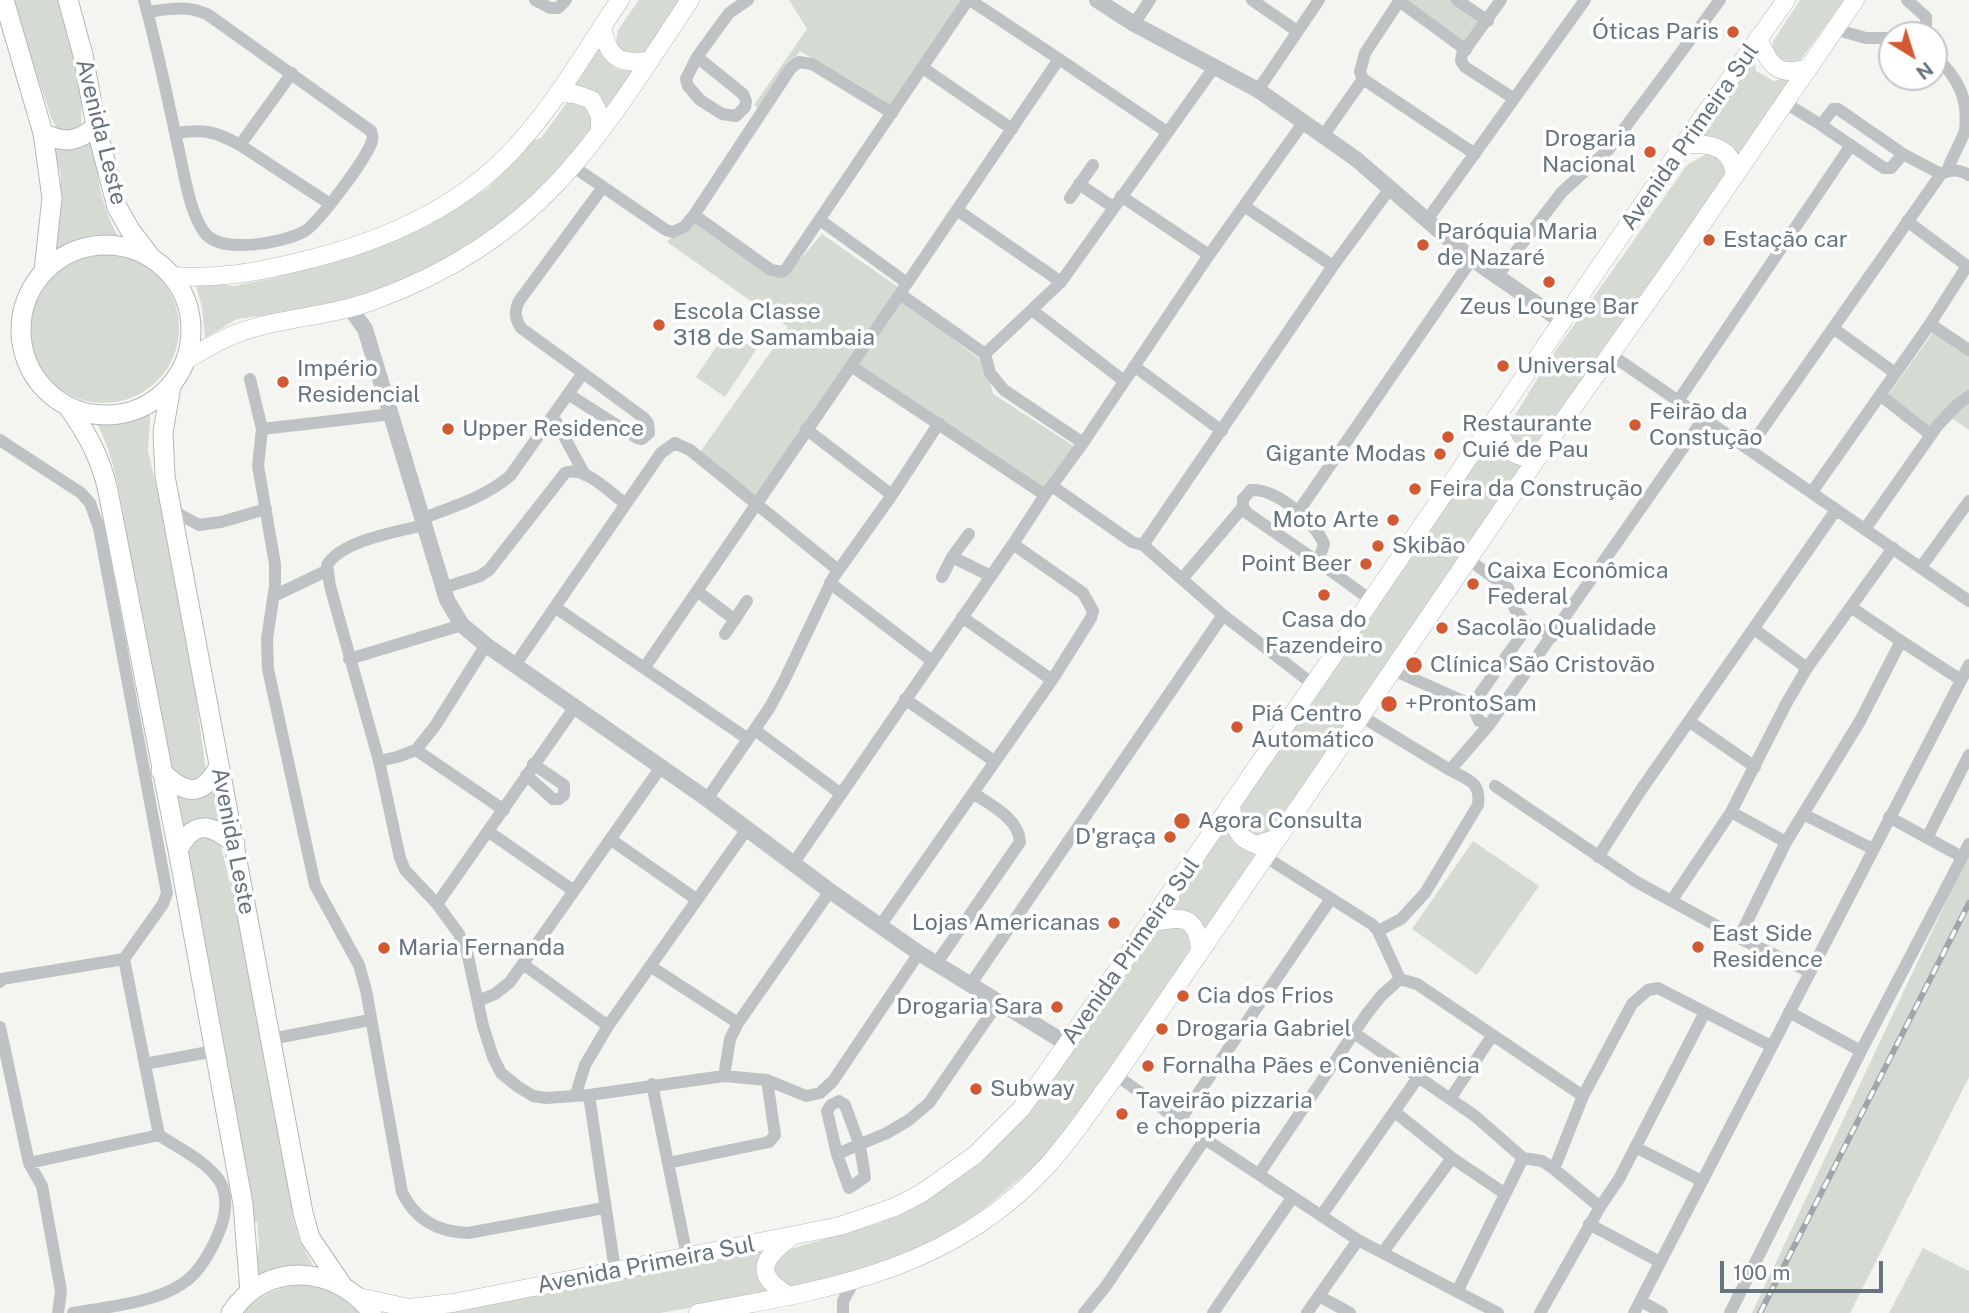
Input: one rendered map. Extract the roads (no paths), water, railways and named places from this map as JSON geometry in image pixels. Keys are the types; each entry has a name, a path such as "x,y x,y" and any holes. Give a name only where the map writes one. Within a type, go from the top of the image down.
{"main road":[{"name":"Avenida Leste","path":"68,0 117,207 130,230 151,257"},
{"path":"173,276 231,276 339,253 389,235 430,215 476,184 519,144 558,93 620,0"},
{"path":"186,360 238,333 350,309 372,301 419,282 468,256 522,216 547,193 600,129 690,0"},
{"path":"698,1313 854,1281 930,1253 976,1227 1017,1196 1049,1164 1116,1075 1540,454 1855,0"},
{"name":"Avenida Primeira Sul","path":"350,1291 409,1308 453,1303 790,1237 862,1219 895,1207 922,1193 975,1155 1021,1109 1068,1044 1784,1"},
{"path":"4,5 43,133 52,198 44,271"},
{"path":"602,26 605,40 613,55 626,62 648,61"},
{"path":"1758,38 1766,57 1781,70 1792,73 1807,68"},
{"path":"558,93 575,94 592,100 600,116 600,129"},
{"path":"43,133 69,142 86,135 96,126"},
{"path":"1683,145 1707,143 1722,150 1731,160 1734,175"},
{"path":"95,245 124,246 151,257 173,276 187,302 192,331 186,360 171,386 149,403 124,414 96,415 69,408 47,393 31,372 22,346 21,319 28,293 44,271 67,254 95,245"},
{"name":"Avenida Leste","path":"171,386 163,432 163,457 171,510 303,1213 310,1238 350,1291 372,1313"},
{"path":"69,408 94,444 102,466 178,850 243,1204 236,1306"},
{"path":"1497,419 1500,436 1508,449 1521,456 1540,454"},
{"path":"161,771 170,780 188,790 204,785 218,768"},
{"path":"1231,806 1234,826 1243,839 1256,845 1277,838"},
{"path":"178,850 186,835 201,828 219,831 234,844"},
{"path":"1151,923 1172,918 1187,920 1197,931 1200,949"},
{"path":"790,1237 768,1257 765,1269 769,1280 790,1296"},
{"path":"236,1306 267,1282 285,1276 314,1276 350,1291"}],"street":[{"path":"535,0 550,8 558,8 566,0"},
{"path":"697,57 737,88 746,101 745,107 736,116 728,116 711,107 693,93 688,86 687,75 697,57 729,13 748,0"},
{"path":"694,215 777,272 782,272 791,263 970,0 1167,132"},
{"path":"1097,0 1134,24 1258,90 1356,159 1472,259 1563,322"},
{"path":"1134,24 1150,0"},
{"path":"1252,0 1297,31"},
{"path":"1258,90 1319,0"},
{"path":"1457,0 1488,21"},
{"path":"1501,0 1462,57 1464,65 1513,98"},
{"path":"1427,220 1585,0"},
{"path":"1497,276 1562,192 1609,149 1720,0"},
{"path":"1907,0 1926,17 1926,21"},
{"path":"1466,50 1400,1 1362,60 1360,72 1363,79 1475,154"},
{"path":"145,6 194,9 229,29 292,73 371,131 371,145 318,220 305,231 242,247 223,245 205,233 189,195 145,6"},
{"path":"1835,29 1866,38 1878,38"},
{"path":"645,667 1059,59"},
{"path":"571,165 666,230 679,231 694,215 791,68 803,61 892,113"},
{"path":"985,354 1061,282 1215,66"},
{"path":"923,68 1012,129"},
{"path":"1749,449 1944,172 1967,123 1968,95 1964,86 1948,69"},
{"path":"240,145 292,73"},
{"path":"1323,136 1363,79"},
{"path":"1784,102 1888,169 1903,154"},
{"path":"745,107 759,117"},
{"path":"1821,125 1833,109 1838,109 1903,154 1944,172 1957,170 1969,175"},
{"path":"793,864 1209,255 1303,122"},
{"path":"175,133 209,131 240,145 330,204"},
{"path":"1678,401 1850,145"},
{"path":"1070,198 1093,165"},
{"path":"1079,184 1113,207"},
{"path":"568,394 636,438 642,439 649,433 648,423 644,418 521,328 516,319 519,301 603,187"},
{"path":"1143,545 1333,266 1391,187"},
{"path":"1121,196 1209,255"},
{"path":"1244,206 1333,266"},
{"path":"957,210 1061,282"},
{"path":"820,220 985,354 990,373 1004,390 1083,443"},
{"path":"1812,492 1968,267 1907,221"},
{"path":"1298,512 1472,259"},
{"path":"365,329 372,301"},
{"path":"350,309 365,329 443,588 462,625 486,645 707,799 830,891 919,953 1068,1044"},
{"path":"1032,310 1124,381"},
{"path":"1930,324 1969,351"},
{"path":"1833,328 1895,373"},
{"path":"1610,354 1969,601"},
{"path":"851,366 1132,542 1143,545 1223,615 1314,685"},
{"path":"1134,366 1222,431"},
{"path":"583,373 523,460 498,486 423,522 350,546 332,557 327,565 349,659 379,761 400,858 405,870 449,918 463,943 493,1057 501,1073 533,1096 546,1098 724,1076 767,1080 806,1097 820,1093 833,1081 919,953"},
{"path":"250,379 262,429 257,454 258,466 275,564 267,661 315,885 359,965 366,990 402,1192 422,1219 451,1232 468,1233 604,1208"},
{"path":"1880,395 1931,435"},
{"path":"1866,529 1931,435 1947,415 1969,396"},
{"path":"262,429 392,414"},
{"path":"553,416 585,474"},
{"path":"1450,770 1489,725 1704,418"},
{"path":"707,799 784,681 838,570 939,423"},
{"path":"806,429 892,495"},
{"path":"0,440 81,493 90,503 99,528 167,893 163,904 124,959 159,1135 204,1166 219,1180 225,1194 225,1215 218,1235 198,1269 183,1284 157,1296 74,1313"},
{"path":"515,665 661,453 675,443 690,450 838,570"},
{"path":"443,588 480,576 489,570 565,472 574,470 585,474 626,504"},
{"path":"1319,559 1324,548 1322,538 1298,512 1274,495 1261,489 1251,489 1243,499 1243,507 1247,513 1299,550 1315,560 1319,559 1337,576 1372,601"},
{"path":"1921,567 1969,501"},
{"path":"1182,579 1243,507"},
{"path":"171,510 199,526 266,509"},
{"path":"1598,857 1836,510"},
{"path":"942,577 952,557 969,534"},
{"path":"880,926 1081,638 1093,611 1083,593 1013,544"},
{"path":"1672,900 1731,812 1807,668 1893,548"},
{"path":"952,557 990,576"},
{"path":"1469,560 1508,588 1516,609 1528,626 1541,629 1552,637"},
{"path":"274,596 328,570"},
{"path":"830,583 932,661"},
{"path":"697,591 734,620"},
{"path":"725,634 747,601"},
{"path":"556,608 841,793"},
{"path":"1852,608 1961,680"},
{"path":"970,985 1223,615"},
{"path":"962,617 1052,680"},
{"path":"349,659 462,625"},
{"path":"1472,705 1528,626"},
{"path":"1754,629 1807,668"},
{"path":"1738,938 1786,842 1860,721 1901,641"},
{"path":"379,761 416,750 435,726 486,645"},
{"path":"1662,1313 1637,1307 1969,665"},
{"path":"1393,670 1472,705 1479,721 1489,725"},
{"path":"905,699 995,761"},
{"path":"437,904 574,708"},
{"path":"1361,716 1473,783 1479,793 1478,806 1425,893 1401,919 1378,931"},
{"path":"1689,722 1755,767"},
{"path":"416,750 503,810"},
{"path":"1927,838 1969,755"},
{"path":"478,1001 495,994 510,982 661,767"},
{"path":"1495,786 1635,881 1738,938 1810,972"},
{"path":"936,964 1020,842 1020,833 1004,813 973,793"},
{"path":"1731,812 1786,842"},
{"path":"1803,814 1873,849"},
{"path":"1889,817 1962,856"},
{"path":"615,1270 582,1094 585,1065 608,1026 747,829"},
{"path":"489,832 574,891"},
{"path":"1277,838 1286,871"},
{"path":"610,839 696,899"},
{"path":"1730,1313 1861,1051 1969,845"},
{"path":"1264,856 1373,925 1399,979"},
{"path":"724,1076 730,1039 738,1023 830,891"},
{"path":"1180,1120 1330,900"},
{"path":"1,976 124,959"},
{"path":"523,964 608,1026"},
{"path":"650,966 738,1023"},
{"path":"1259,1174 1354,1032 1381,996 1399,979"},
{"path":"1399,979 1418,984 1583,1096"},
{"path":"1554,1169 1583,1096 1638,996 1648,990 1658,988 1771,1046"},
{"path":"837,1154 860,1146 909,1120 929,1103 998,1003"},
{"path":"1540,1313 1589,1224 1619,1179 1705,1012"},
{"path":"1789,1012 1861,1051"},
{"path":"271,1039 370,1020"},
{"path":"0,1027 29,1163 42,1186 61,1291 58,1313"},
{"path":"1354,1032 1417,1079 1450,1099 1523,1158 1542,1161 1601,1207"},
{"path":"1450,1099 1492,1036"},
{"path":"145,1064 214,1051"},
{"path":"1116,1075 1205,1139 1358,1240 1498,1313"},
{"path":"1321,1216 1417,1079"},
{"path":"668,1163 773,1139 775,1135 767,1080"},
{"path":"652,1084 687,1256"},
{"path":"839,1101 845,1105 860,1146 865,1177 849,1188 837,1154 827,1111 839,1101"},
{"path":"1395,1112 1452,1158 1504,1193"},
{"path":"29,1163 159,1135"},
{"path":"1084,1313 1106,1286 1205,1139"},
{"path":"1635,1147 1702,1181"},
{"path":"1383,1252 1452,1158"},
{"path":"1458,1290 1523,1158"},
{"path":"1213,1313 1292,1198"},
{"path":"1589,1224 1660,1262"},
{"path":"1307,1313 1358,1240"},
{"path":"843,1311 846,1293 854,1281"},
{"path":"821,1288 843,1311"},
{"path":"61,1291 88,1310"},
{"path":"1319,1296 1350,1313"}],"railway":[{"path":"1760,1313 1969,903"}],"place":[{"name":"Óticas Paris","path":"1733,32"},
{"name":"Drogaria Nacional","path":"1650,152"},
{"name":"Estação car","path":"1709,240"},
{"name":"Paróquia Maria de Nazaré","path":"1423,245"},
{"name":"Zeus Lounge Bar","path":"1549,282"},
{"name":"Escola Classe 318 de Samambaia","path":"659,325"},
{"name":"Universal","path":"1503,366"},
{"name":"Império Residencial","path":"283,382"},
{"name":"Feirão da Constução","path":"1635,425"},
{"name":"Upper Residence","path":"448,429"},
{"name":"Restaurante Cuié de Pau","path":"1448,437"},
{"name":"Gigante Modas","path":"1440,454"},
{"name":"Feira da Construção","path":"1415,489"},
{"name":"Moto Arte","path":"1393,520"},
{"name":"Skibão","path":"1378,546"},
{"name":"Point Beer","path":"1366,564"},
{"name":"Caixa Econômica Federal","path":"1473,584"},
{"name":"Casa do Fazendeiro","path":"1324,595"},
{"name":"Sacolão Qualidade","path":"1442,628"},
{"name":"Clínica São Cristovão","path":"1414,665"},
{"name":"+ProntoSam","path":"1389,704"},
{"name":"Piá Centro Automático","path":"1237,727"},
{"name":"Agora Consulta","path":"1182,821"},
{"name":"D'graça","path":"1170,837"},
{"name":"Lojas Americanas","path":"1114,923"},
{"name":"East Side Residence","path":"1698,947"},
{"name":"Maria Fernanda","path":"384,948"},
{"name":"Cia dos Frios","path":"1183,996"},
{"name":"Drogaria Sara","path":"1057,1007"},
{"name":"Drogaria Gabriel","path":"1162,1029"},
{"name":"Fornalha Pães e Conveniência","path":"1148,1066"},
{"name":"Subway","path":"976,1089"},
{"name":"Taveirão pizzaria e chopperia","path":"1122,1114"}]}
